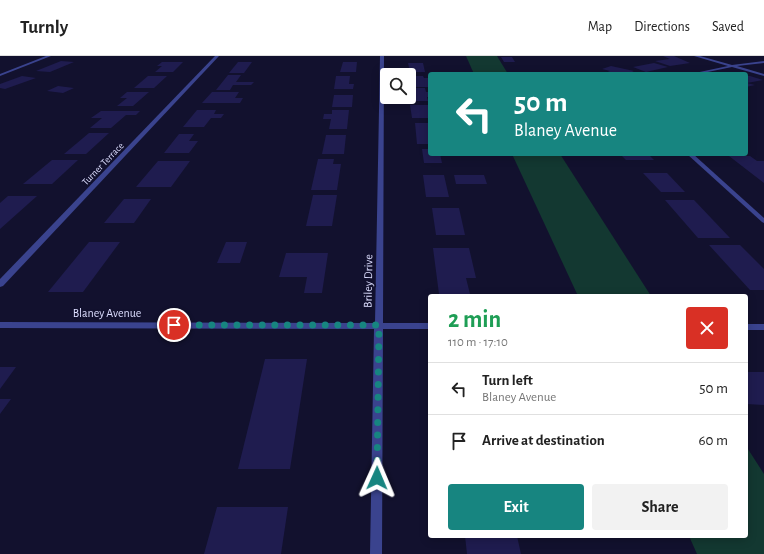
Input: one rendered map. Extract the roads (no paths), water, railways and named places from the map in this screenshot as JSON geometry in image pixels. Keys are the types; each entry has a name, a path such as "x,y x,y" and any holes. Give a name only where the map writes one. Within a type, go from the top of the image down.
{"street":[{"path":"0,75 49,56"},
{"name":"Turner Terrace","path":"0,284 217,56"},
{"name":"Briley Drive","path":"376,554 382,56"},
{"path":"696,56 764,75"},
{"path":"702,72 764,62"},
{"path":"692,156 764,221"},
{"name":"Blaney Avenue","path":"0,325 428,326"},
{"path":"748,327 764,327"}]}
